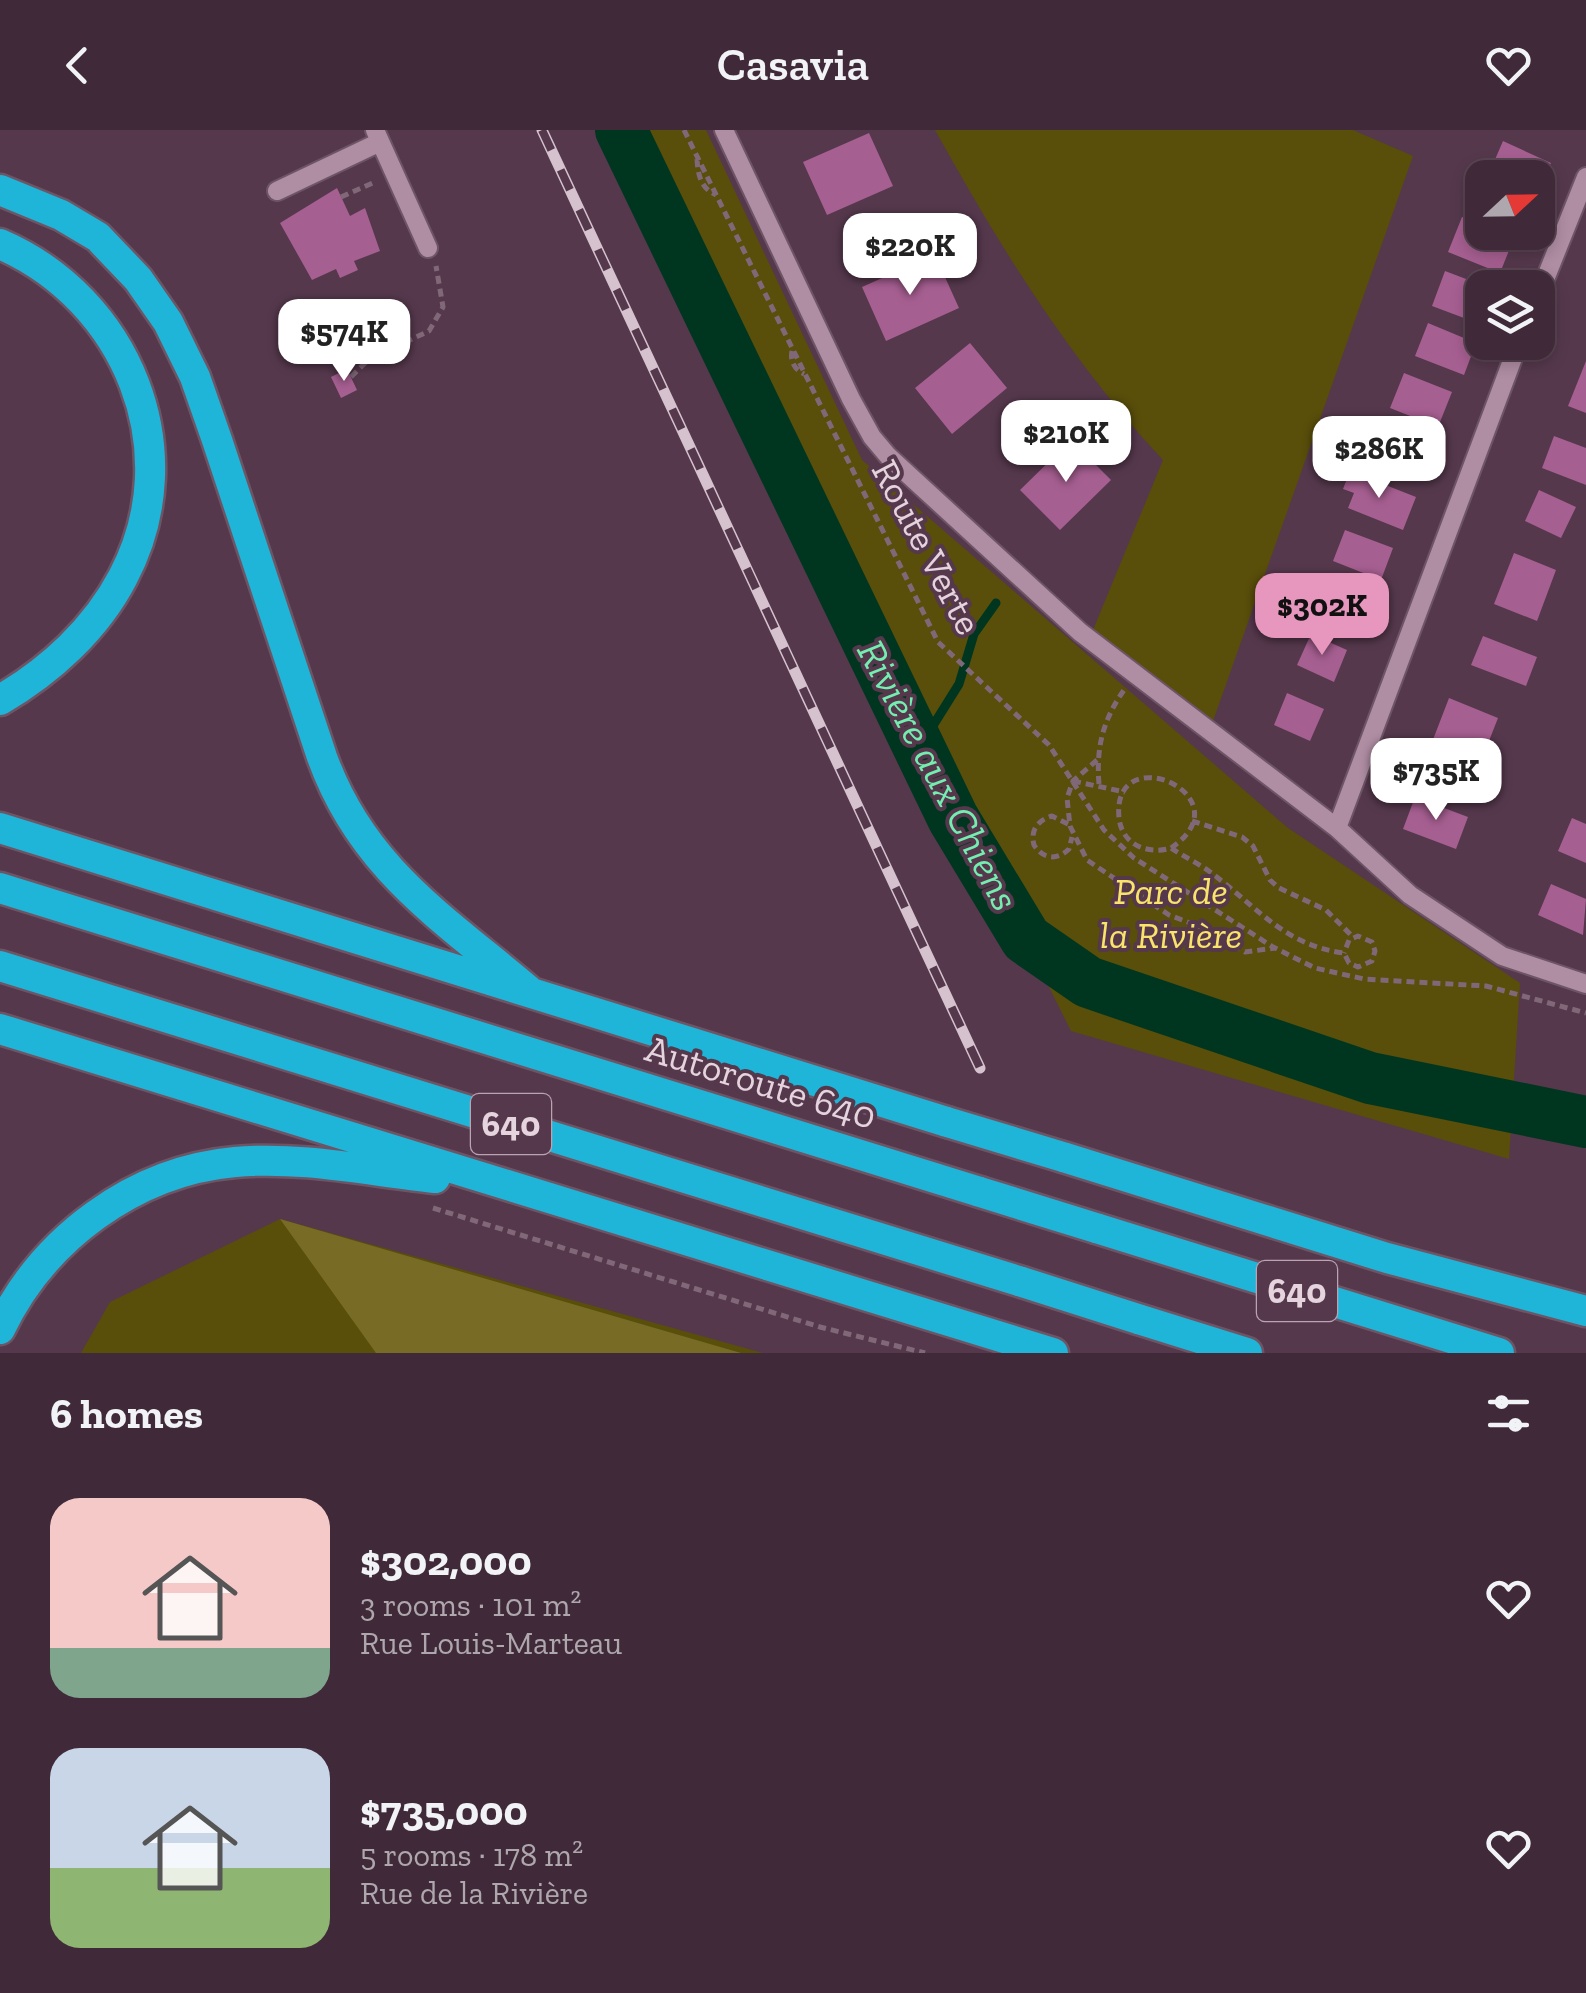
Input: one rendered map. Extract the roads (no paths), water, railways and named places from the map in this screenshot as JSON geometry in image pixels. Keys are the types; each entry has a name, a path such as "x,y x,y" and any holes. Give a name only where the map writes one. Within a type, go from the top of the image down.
{"highway":[{"path":"0,190 61,215 98,238 154,300 195,378 326,768 348,816 368,847 393,874 528,990"},
{"path":"0,244 46,267 108,328 134,377 143,406 150,464 149,493 134,551 108,602 50,666 0,700"},
{"path":"0,828 1388,1258 1586,1310"},
{"name":"Autoroute 640","path":"0,888 1499,1353"},
{"name":"640","path":"0,966 1247,1353"},
{"path":"0,1029 1053,1353"},
{"path":"0,1329 28,1281 69,1235 116,1202 180,1172 216,1164 272,1161 513,1188"}],"street":[{"path":"724,130 872,438 1080,632 1338,828 1410,895 1502,956 1586,984"},
{"path":"276,190 378,136 428,248"},
{"path":"1549,270 1586,178"},
{"path":"1338,828 1512,360"}],"waterway":[{"name":"Rivière aux Chiens","path":"621,130 953,818 1026,939 1088,982 1370,1078 1586,1122"},
{"path":"919,748 959,684 974,634 996,603"}],"railway":[{"path":"542,130 980,1068"}],"park label":[{"name":"Parc de la Rivière","path":"1171,913"}]}
